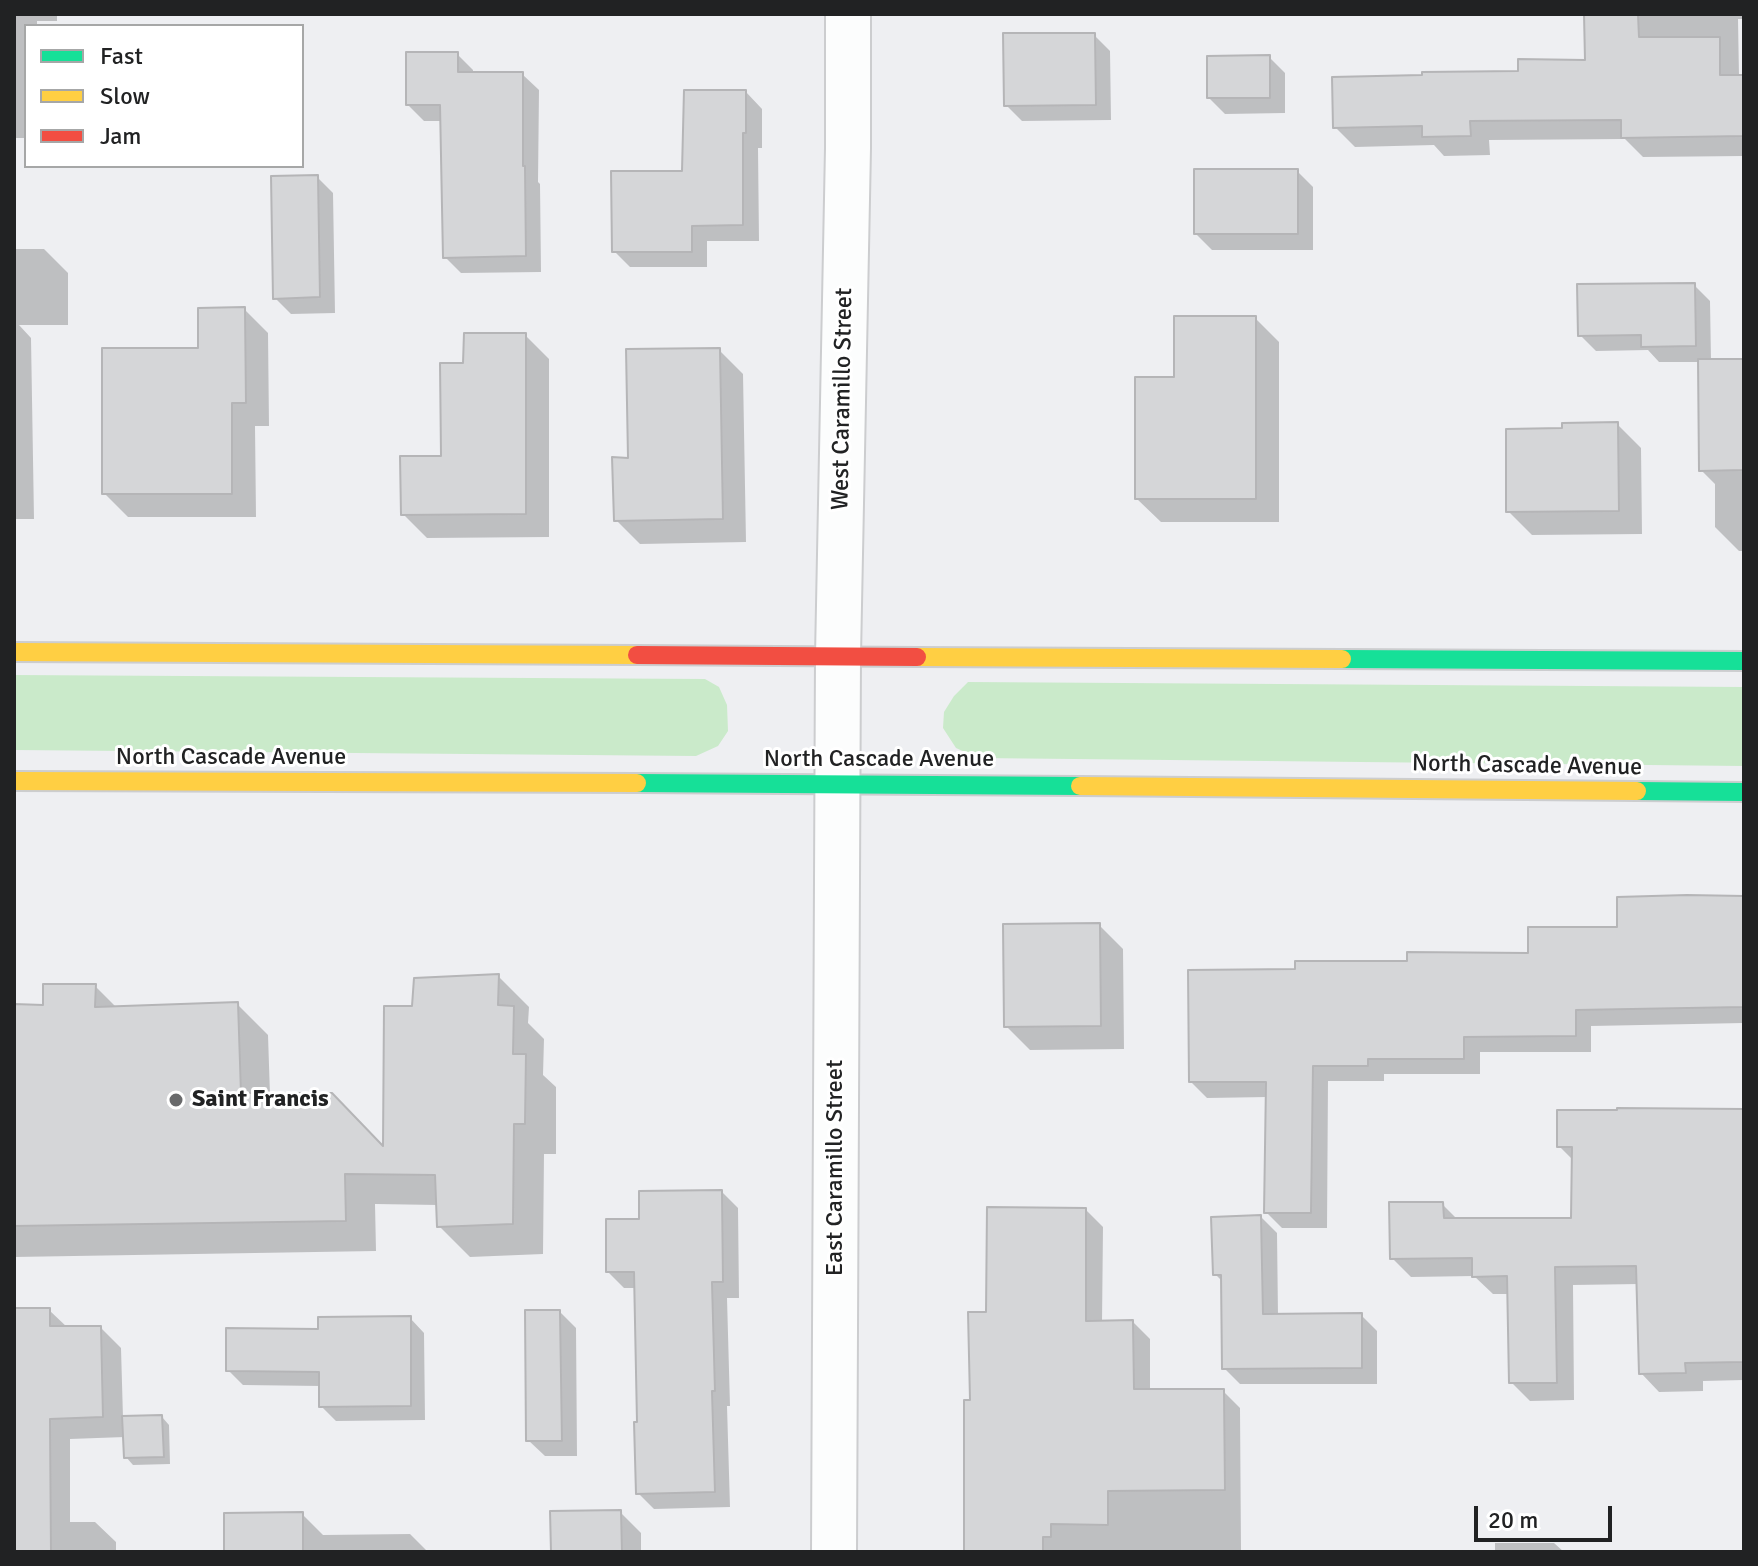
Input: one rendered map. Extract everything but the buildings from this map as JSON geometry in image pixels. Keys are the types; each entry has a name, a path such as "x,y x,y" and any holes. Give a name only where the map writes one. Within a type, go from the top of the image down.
{"main road":[{"path":"14,652 1744,661"},
{"name":"North Cascade Avenue","path":"14,781 1744,792"}],"street":[{"name":"West Caramillo Street","path":"838,784 848,14"},
{"name":"East Caramillo Street","path":"834,1552 838,784"}],"green space":[{"path":"14,675 705,679 719,687 727,705 728,731 718,746 696,756 14,750"},
{"path":"968,682 1744,687 1744,766 978,758 956,748 943,728 944,712"}],"traffic: fast":[{"path":"1342,659 1744,661"},
{"path":"637,783 1080,786"},
{"path":"1637,791 1744,792"}],"traffic: slow":[{"path":"14,652 637,655"},
{"path":"917,657 1342,659"},
{"path":"14,781 637,783"},
{"path":"1080,786 1637,791"}],"traffic: jam":[{"path":"637,655 917,657"}],"place":[{"name":"Saint Francis","path":"176,1100"}]}
